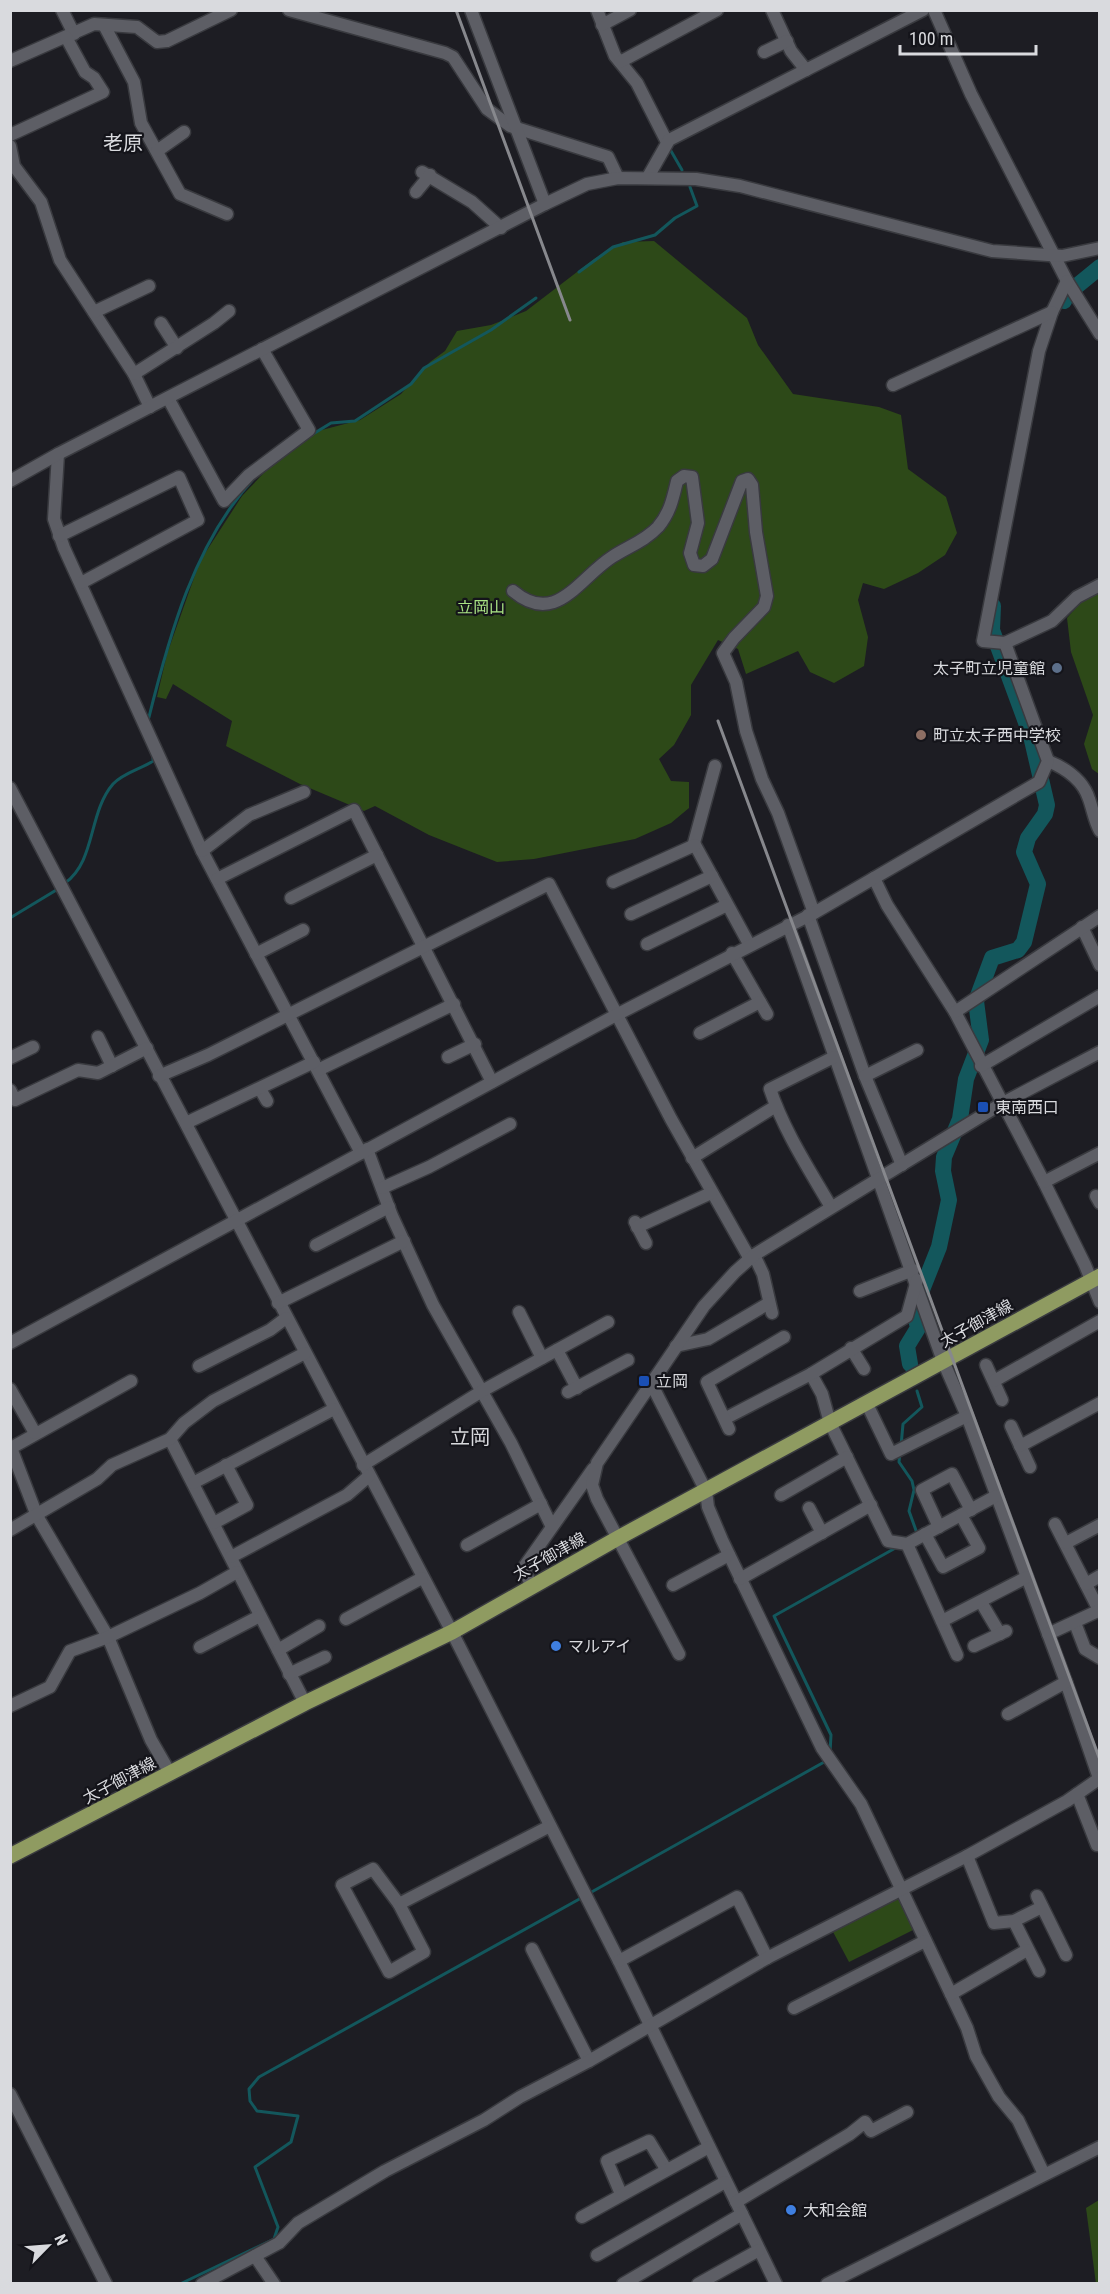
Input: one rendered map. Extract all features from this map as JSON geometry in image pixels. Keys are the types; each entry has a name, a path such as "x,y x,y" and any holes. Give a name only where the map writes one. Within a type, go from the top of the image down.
{"main road":[{"name":"太子御津線","path":"10,1856 305,1703 452,1632 618,1538 1095,1279"}],"street":[{"path":"10,135 103,92 94,78 85,72 62,10"},
{"path":"10,61 94,24 137,27 157,42 166,41 231,10"},
{"path":"289,10 446,53 453,57 487,109 514,128 608,157 618,178"},
{"path":"471,10 514,128 545,204"},
{"path":"597,10 620,62 637,83 667,142"},
{"path":"602,25 630,10"},
{"path":"620,62 717,10"},
{"path":"772,10 787,42 807,70"},
{"path":"648,177 667,142 923,10"},
{"path":"934,10 971,94 1070,286 1100,334"},
{"path":"104,25 134,82 141,123 180,194 227,213"},
{"path":"764,52 787,42"},
{"path":"157,152 184,132"},
{"path":"10,147 14,166 41,202 60,260 134,374 150,407"},
{"path":"416,192 426,174 472,202 501,228"},
{"path":"10,481 58,454 587,184 618,178 696,179 740,186 992,251 1055,256 1100,248"},
{"path":"94,312 149,286"},
{"path":"1070,286 1052,312 1039,351 1027,403 983,641 1005,643 1052,621 1077,597 1100,585"},
{"path":"134,374 177,348 212,320 229,311"},
{"path":"894,385 1052,312"},
{"path":"161,323 177,348"},
{"path":"168,398 224,501 249,475 309,430 262,349"},
{"path":"58,454 54,519 59,536 202,851 288,1015 364,1151 434,1305 482,1391 551,1525"},
{"path":"513,591 526,602 544,605 562,599 610,558 648,536 658,526 670,510 677,481 684,476 692,477 698,523 690,553 694,565 703,566 712,559 741,481 748,479 752,485 756,532 768,596 764,607 723,653 736,682 747,731 762,779 778,813 865,1076 902,1166"},
{"path":"59,536 179,477 185,488 198,520 81,583"},
{"path":"10,1343 618,1014 749,944 811,914 1039,782 1048,760 1005,643"},
{"path":"1048,760 1067,769 1088,796 1094,821 1100,831"},
{"path":"715,766 695,845 749,944"},
{"path":"10,788 452,1632 619,1961 776,2283"},
{"path":"202,851 249,815 304,792"},
{"path":"217,879 354,810 475,1044 492,1082"},
{"path":"613,882 651,860 695,845"},
{"path":"291,898 377,855"},
{"path":"634,910 670,891 712,876"},
{"path":"874,878 887,905 955,1012 981,1066 1095,1279 1100,1302"},
{"path":"159,1076 288,1015 549,884 711,1193 763,1274 771,1308 708,1339 676,1346"},
{"path":"647,944 683,921 728,905"},
{"path":"955,1012 1100,916"},
{"path":"202,2283 279,2244 298,2223 385,2171 484,2120 520,2097 589,2061 766,1958 967,1856 1077,1794 1099,1779 1066,1682 967,1416 943,1361 915,1275 878,1179 788,925"},
{"path":"1082,927 1100,965"},
{"path":"256,954 303,930"},
{"path":"732,953 766,1014"},
{"path":"981,1066 1100,996"},
{"path":"700,1033 760,1002"},
{"path":"186,1123 454,1004"},
{"path":"98,1037 112,1066"},
{"path":"448,1057 475,1044"},
{"path":"10,1058 33,1047"},
{"path":"10,1090 15,1100 78,1070 98,1073 147,1048"},
{"path":"865,1076 917,1050"},
{"path":"531,1587 524,1567 551,1525 597,1463 718,1288 752,1257 831,1207 1001,1104 1100,1052"},
{"path":"831,1207 776,1106 770,1089 834,1057"},
{"path":"260,1089 267,1101"},
{"path":"692,1158 776,1106"},
{"path":"382,1188 412,1170 452,1159 487,1141 510,1124"},
{"path":"1044,1182 1100,1153"},
{"path":"646,1243 636,1224 711,1193"},
{"path":"316,1245 337,1238 389,1207"},
{"path":"278,1303 404,1241"},
{"path":"860,1291 915,1275"},
{"path":"784,1337 706,1382 728,1424 907,1316 915,1275"},
{"path":"519,1312 542,1358"},
{"path":"198,1366 270,1330 286,1318"},
{"path":"994,1381 1100,1321"},
{"path":"231,1557 347,1495 366,1470 482,1391 608,1322"},
{"path":"851,1348 864,1369"},
{"path":"556,1350 572,1390 628,1360"},
{"path":"10,1530 97,1479 112,1465 170,1439 184,1423 213,1401 305,1353"},
{"path":"986,1365 1002,1400"},
{"path":"811,1374 822,1394 830,1423 888,1541 907,1544 996,1496"},
{"path":"131,1381 11,1448 37,1516 108,1637 151,1740 170,1773"},
{"path":"651,1383 706,1491 708,1507 729,1556 822,1748 861,1804 951,1994 976,2056 999,2097 1018,2120 1044,2174"},
{"path":"10,1389 35,1434"},
{"path":"1020,1446 1100,1403"},
{"path":"867,1404 891,1454 967,1416"},
{"path":"193,1483 334,1409"},
{"path":"1011,1426 1030,1467"},
{"path":"170,1439 305,1703"},
{"path":"780,1494 847,1456"},
{"path":"597,1463 592,1485 594,1493 679,1654"},
{"path":"213,1523 247,1505 226,1465"},
{"path":"925,1534 943,1567 979,1548 952,1474 922,1490 939,1527"},
{"path":"467,1545 496,1523 541,1504"},
{"path":"740,1579 871,1505"},
{"path":"808,1515 822,1533"},
{"path":"1048,1634 1099,1611 1055,1524"},
{"path":"1066,1543 1100,1525"},
{"path":"907,1544 957,1655"},
{"path":"673,1585 729,1556"},
{"path":"10,1707 50,1687 70,1651 108,1637 200,1593 237,1572"},
{"path":"1086,1584 1100,1576"},
{"path":"942,1621 1027,1577"},
{"path":"346,1619 422,1578"},
{"path":"974,1646 1004,1633 981,1602"},
{"path":"200,1647 260,1616"},
{"path":"1075,1623 1085,1649 1100,1658"},
{"path":"278,1650 319,1626"},
{"path":"289,1674 325,1657"},
{"path":"1008,1714 1066,1682"},
{"path":"1077,1794 1097,1845 1100,1845"},
{"path":"399,1904 550,1826"},
{"path":"967,1856 994,1923 1014,1921 1040,1902 1066,1955"},
{"path":"373,1869 399,1904 424,1952 389,1972 342,1885 373,1869"},
{"path":"619,1961 736,1897 766,1958"},
{"path":"1014,1921 1039,1971"},
{"path":"794,2008 925,1941"},
{"path":"532,1949 589,2061"},
{"path":"951,1994 1027,1950"},
{"path":"10,2094 106,2283"},
{"path":"736,2202 850,2134 865,2122 871,2131 908,2112"},
{"path":"621,2194 607,2162 649,2141 666,2169"},
{"path":"582,2217 709,2147"},
{"path":"826,2283 1100,2147"},
{"path":"597,2255 725,2182"},
{"path":"623,2283 742,2214"},
{"path":"698,2283 759,2250"},
{"path":"255,2256 274,2283"}],"green space":[{"name":"立岡山","path":"654,241 747,318 758,345 793,394 879,407 901,415 908,469 946,497 957,533 945,555 918,573 884,589 863,583 858,600 868,637 864,666 834,683 810,672 798,651 746,674 738,649 718,640 691,685 691,715 674,745 659,759 671,781 689,782 689,808 671,823 635,839 534,859 497,862 429,835 375,806 364,811 300,784 226,746 232,721 173,684 166,699 157,697 167,654 200,561 242,496 277,459 318,431 360,420 401,394 430,362 445,351 457,331 491,325 526,311 594,259 623,242"},
{"path":"1099,590 1099,774 1092,769 1084,744 1093,715 1071,652 1067,618 1088,594"},
{"path":"899,1896 915,1929 849,1962 832,1930"},
{"path":"1099,2200 1100,2283 1096,2284 1086,2208"}],"waterway":[{"path":"601,35 607,51"},
{"path":"671,151 682,170"},
{"path":"579,272 613,247 655,235 675,218 697,206 690,187"},
{"path":"1064,301 1067,294 1100,267"},
{"path":"313,434 331,423 355,421 411,384 424,368 491,330 536,298"},
{"path":"148,721 165,656 186,592 216,531 234,503 255,477"},
{"path":"910,1364 907,1346 918,1328 914,1310 939,1247 949,1200 943,1171 944,1157 960,1119 966,1079 981,1040 976,1001 992,958 1018,950 1024,942 1038,884 1024,852 1028,838 1045,814 1047,805 1031,736 992,630 993,606"},
{"path":"65,883 75,874 82,862 99,809 113,784 153,761 153,756"},
{"path":"10,918 58,889"},
{"path":"901,1446 903,1424 922,1407 917,1391"},
{"path":"900,1452 899,1462 912,1481 914,1490 909,1511 918,1536"},
{"path":"830,1753 831,1735 774,1616 899,1546"},
{"path":"588,1894 826,1761"},
{"path":"180,2284 274,2239 278,2227 255,2167 291,2142 298,2116 257,2111 250,2101 249,2089 259,2077 583,1897"}],"railway":[{"path":"456,10 570,320"},
{"path":"718,721 1100,1760"}],"place":[{"name":"太子町立児童館","path":"1057,668"},
{"name":"町立太子西中学校","path":"921,735"},
{"name":"東南西口","path":"983,1107"},
{"name":"立岡","path":"644,1381"},
{"name":"マルアイ","path":"556,1646"},
{"name":"大和会館","path":"791,2210"}],"district":[{"name":"老原","path":"123,143"},
{"name":"立岡","path":"470,1437"}]}
